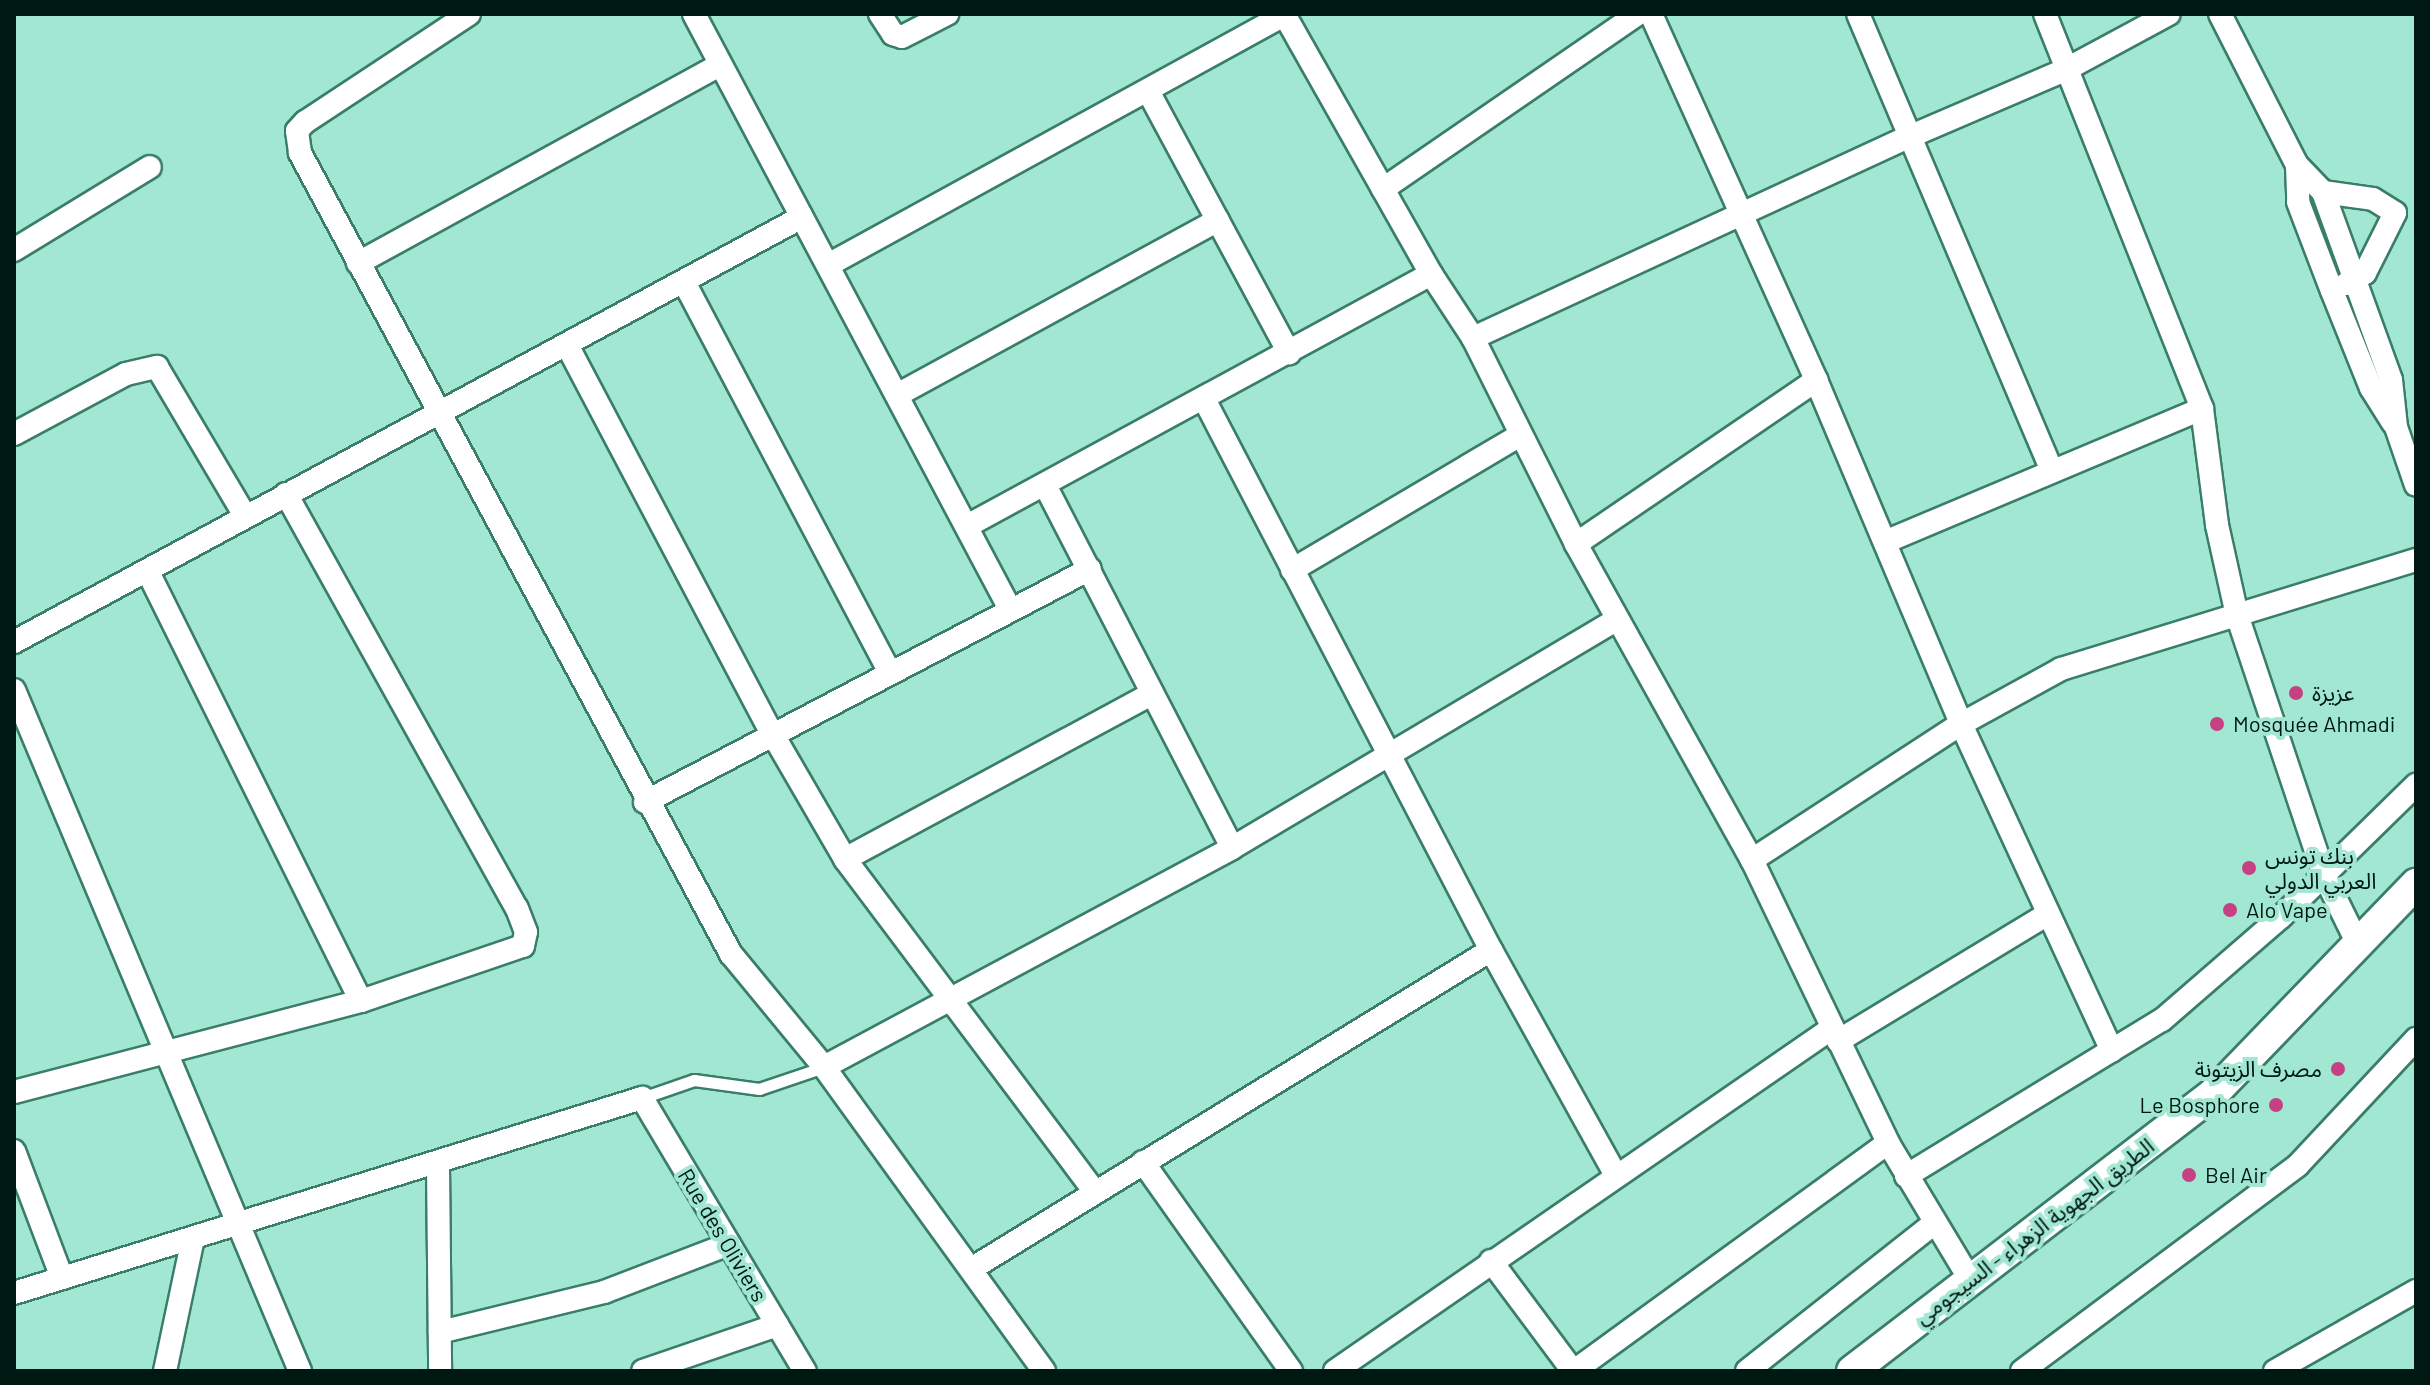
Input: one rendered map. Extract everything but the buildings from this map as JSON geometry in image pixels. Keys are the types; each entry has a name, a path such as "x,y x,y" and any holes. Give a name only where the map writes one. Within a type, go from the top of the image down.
{"main road":[{"name":"الطريق الجهوية الزهراء - السيجومي","path":"1854,1370 1969,1278 2214,1093 2416,884"}],"street":[{"path":"469,14 298,128 300,153 645,802 731,954 824,1067 1044,1371"},
{"path":"694,14 830,264 1010,609"},
{"path":"880,14 893,34 902,37 947,14"},
{"path":"1383,189 1638,14"},
{"path":"1651,14 1816,380 1961,724 2112,1051"},
{"path":"1858,14 2051,468"},
{"path":"2045,14 2063,71 2202,409 2217,525 2237,615 2324,875 2357,942"},
{"path":"1473,338 1911,136 2063,71 2169,14"},
{"path":"2220,14 2297,165 2323,192 2391,380 2396,427 2416,485"},
{"path":"830,264 1284,15 1431,274 1473,338 1576,544 1752,860 1888,1143 1933,1224 1969,1278"},
{"path":"358,263 720,65"},
{"path":"1148,91 1289,353"},
{"path":"2297,165 2298,202 2371,388 2396,427"},
{"path":"14,250 150,167"},
{"path":"2323,192 2373,199 2395,213 2382,248 2355,279 2332,291"},
{"path":"14,642 802,217"},
{"path":"899,394 1218,220"},
{"path":"967,526 1046,487 1431,274"},
{"path":"684,282 889,670"},
{"path":"567,345 772,733 845,859 947,1000 1095,1192"},
{"path":"14,434 126,374 157,367 245,516"},
{"path":"1576,544 1816,380"},
{"path":"1204,399 1491,950 1615,1174"},
{"path":"1885,542 2051,468 2202,409"},
{"path":"1292,570 1520,435"},
{"path":"1046,487 1232,848"},
{"path":"14,1092 361,1001 514,953 523,946 526,932 286,494"},
{"path":"1752,860 1961,724 2061,669 2416,560"},
{"path":"645,802 889,670 1090,569"},
{"path":"148,572 361,1001"},
{"path":"824,1067 1232,848 1617,619"},
{"path":"14,690 167,1052 236,1228 300,1371"},
{"path":"845,859 1152,694"},
{"path":"1906,1176 2112,1051 2198,990 2324,875 2416,785"},
{"path":"1335,1371 1615,1174 1835,1035 2048,914"},
{"path":"971,1269 1491,950"},
{"path":"2022,1371 2298,1165 2416,1039"},
{"path":"14,1293 193,1238 236,1228 642,1098"},
{"name":"Rue des Oliviers","path":"642,1098 805,1371"},
{"path":"1491,1261 1574,1371 1888,1143"},
{"path":"14,1151 62,1278"},
{"path":"1143,1162 1291,1371"},
{"path":"438,1165 440,1371"},
{"path":"1747,1371 1933,1224"},
{"path":"165,1371 193,1238"},
{"path":"440,1332 604,1292 729,1244"},
{"path":"2275,1371 2416,1291"},
{"path":"643,1371 777,1325"}],"lane":[{"path":"642,1098 694,1080 759,1089 824,1067"}],"place":[{"name":"عزيزة","path":"2296,693"},
{"name":"Mosquée Ahmadi","path":"2217,724"},
{"name":"بنك تونس العربي الدولي","path":"2249,868"},
{"name":"Alo Vape","path":"2230,910"},
{"name":"مصرف الزيتونة","path":"2338,1069"},
{"name":"Le Bosphore","path":"2276,1105"},
{"name":"Bel Air","path":"2189,1175"}]}
